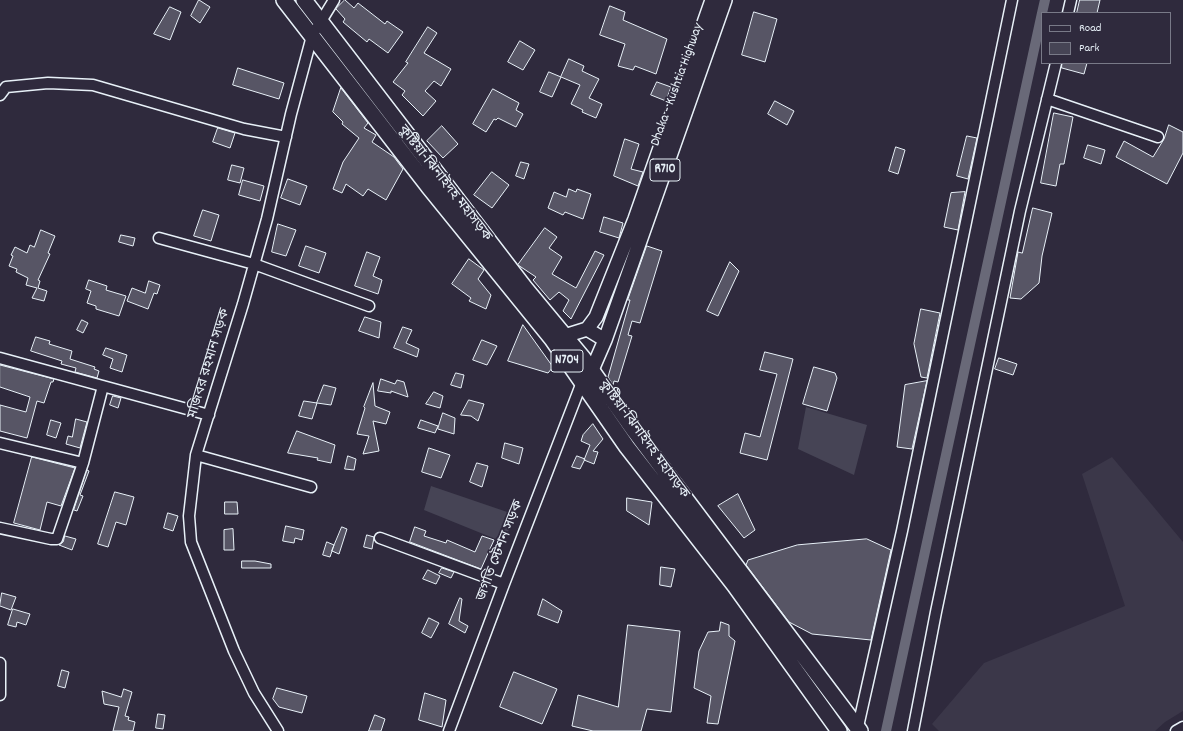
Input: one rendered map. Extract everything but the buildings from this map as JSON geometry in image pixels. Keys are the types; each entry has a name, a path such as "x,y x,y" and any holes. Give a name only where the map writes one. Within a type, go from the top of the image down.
{"highway":[{"name":"কুষ্টিয়া-ঝিনাইদহ মহাসড়ক","path":"284,0 428,186 559,338 592,370 746,589 839,731"},
{"name":"কুষ্টিয়া-ঝিনাইদহ মহাসড়ক","path":"304,0 559,338 582,382 627,447 746,589 858,730"}],"main road":[{"name":"Dhaka - Kushtia Highway","path":"582,382 592,370 605,340 704,43 712,0"},
{"name":"Dhaka - Kushtia Highway","path":"587,329 596,317 704,43 725,0"},
{"path":"559,338 587,329 605,340"}],"street":[{"name":"মজিবর রহমান সড়ক","path":"278,731 254,693 234,651 191,542 189,516 196,455 267,220 286,137 312,36 334,0"},
{"path":"858,730 902,531 1012,0"},
{"path":"1068,12 1071,0"},
{"path":"913,731 936,612 1014,242 1056,64"},
{"path":"2,88 48,83 93,85 244,129 286,137"},
{"path":"1047,100 1158,137"},
{"path":"159,238 254,264 370,306"},
{"path":"0,358 209,414"},
{"name":"জগতি স্টেশন সড়ক","path":"450,731 504,584 582,382"},
{"path":"0,528 51,540 57,539 82,463 103,386"},
{"path":"0,444 82,463"},
{"path":"196,455 310,487"},
{"path":"380,538 504,584"},
{"path":"0,663 0,695"},
{"path":"1176,731 1183,727"}],"shaded area":[{"path":"1112,457 1183,542 1183,711 1165,722 1155,731 939,731 932,724 984,663 1125,606 1082,474"}],"green space":[{"path":"806,407 867,425 854,475 798,449"},
{"path":"431,486 516,515 503,542 424,510"}],"waterway":[{"path":"1042,12 1045,0"},
{"path":"886,731 1041,18"}]}
